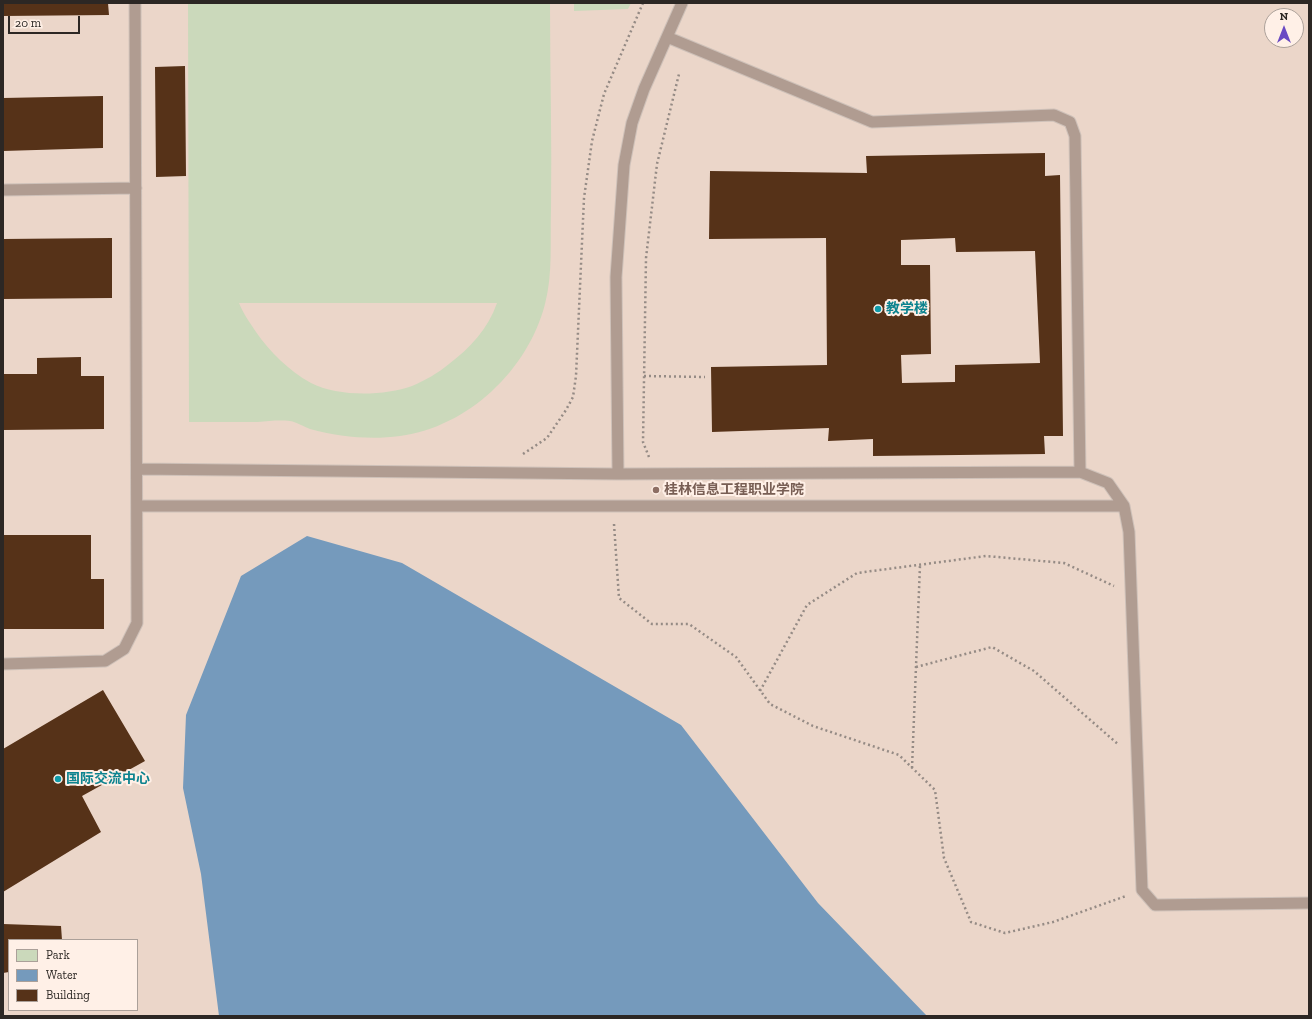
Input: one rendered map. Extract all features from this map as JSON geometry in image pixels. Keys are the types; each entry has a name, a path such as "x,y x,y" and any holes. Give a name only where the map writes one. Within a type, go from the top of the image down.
{"lane":[{"path":"3,664 105,661 124,649 137,623 136,3"},
{"path":"618,474 616,277 624,165 632,123 644,89 682,3"},
{"path":"667,37 872,122 1054,115 1070,122 1075,136 1080,472"},
{"path":"3,190 136,188"},
{"path":"137,469 618,474 1080,472 1108,483 1124,506 1129,532 1142,890 1155,905 1309,904"},
{"path":"137,506 1124,506"}],"path":[{"path":"517,456 524,454 547,438 573,397 576,376 584,198 592,141 604,94 643,3"},
{"path":"650,460 643,442 646,258 657,164 679,74"},
{"path":"644,376 705,377"},
{"path":"613,506 619,598 652,624 689,624 736,657 770,704 813,726 899,755 935,790 944,858 971,922 1005,933 1053,922 1142,890"},
{"path":"760,691 807,605 857,573 986,556 1064,564 1131,593"},
{"path":"912,768 920,565"},
{"path":"916,667 992,647 1034,670 1137,761"}],"shaded area":[{"name":"桂林信息工程职业学院","path":"3,3 1309,3 1309,1016 3,1016"}],"green space":[{"path":"188,3 550,3 551,257 548,293 537,328 525,351 510,372 492,391 471,408 449,421 425,430 400,436 366,438 344,436 310,429 290,421 189,422","holes":["239,303 497,303 489,321 478,337 457,358 445,367 427,379 412,386 388,392 361,394 322,388 295,373 280,360 261,339"]},
{"path":"574,3 631,3 628,9 574,11"}],"water":[{"path":"307,536 402,563 681,725 818,903 927,1016 219,1016 201,874 183,788 186,715 241,576"}],"building":[{"path":"3,3 108,3 109,15 3,16"},
{"path":"185,66 186,176 156,177 155,67"},
{"path":"103,96 103,148 3,151 3,98"},
{"name":"教学楼","path":"1045,153 1045,176 1060,175 1063,436 1044,436 1045,454 873,456 873,439 828,441 829,428 712,432 711,367 827,365 826,238 709,239 710,171 867,173 866,156","holes":["955,238 956,252 1035,251 1040,363 955,365 955,382 902,383 901,355 931,354 930,265 901,265 901,240"]},
{"path":"112,238 112,298 3,299 3,239"},
{"path":"81,357 81,376 104,376 104,429 3,430 3,374 37,374 37,358"},
{"path":"3,535 91,535 91,579 104,579 104,629 3,629"},
{"name":"国际交流中心","path":"103,690 145,761 82,796 101,832 3,892 3,749"},
{"path":"3,924 61,926 62,939 8,939 8,972 3,973"}],"place":[{"name":"教学楼","path":"878,309"},
{"name":"桂林信息工程职业学院","path":"656,490"},
{"name":"国际交流中心","path":"58,779"}]}
